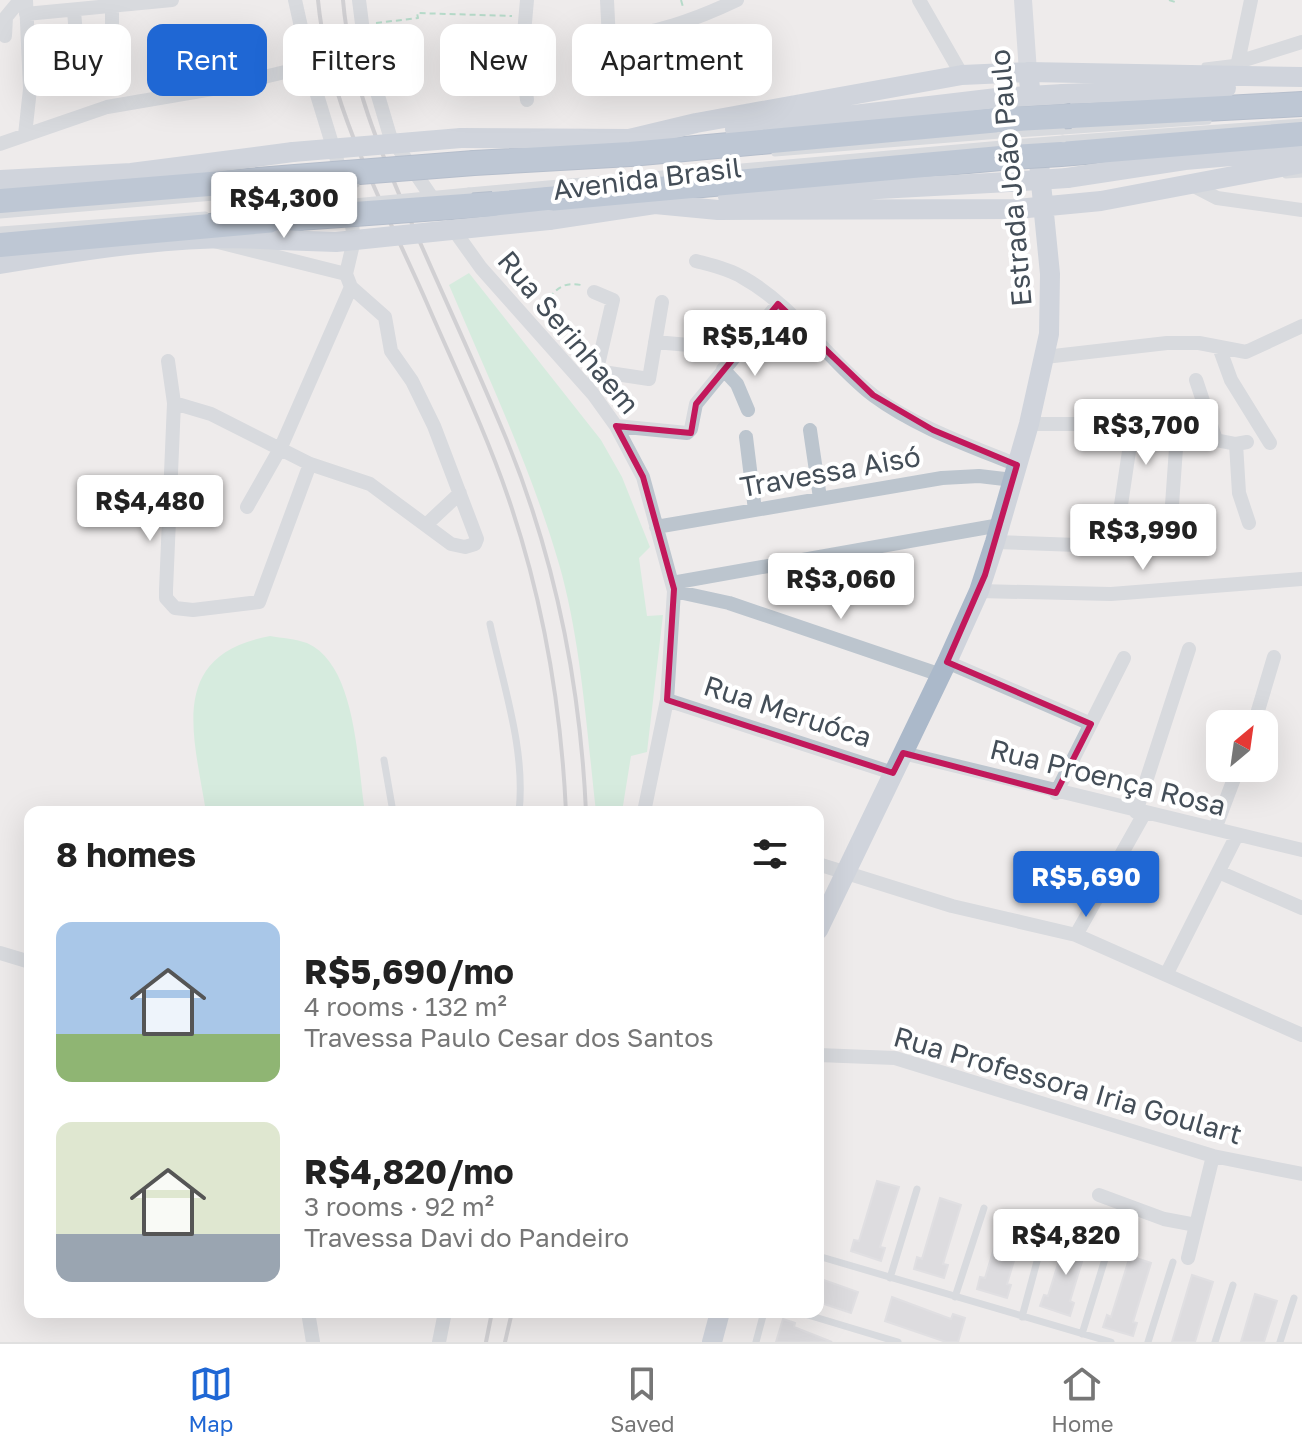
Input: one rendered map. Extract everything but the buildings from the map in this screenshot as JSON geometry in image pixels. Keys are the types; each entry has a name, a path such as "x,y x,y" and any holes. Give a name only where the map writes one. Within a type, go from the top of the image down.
{"highway":[{"name":"Avenida Brasil","path":"0,201 296,183 474,163 1064,127 1302,104"},
{"name":"Avenida Brasil","path":"4,241 493,204 1002,131 1064,127 1302,134"}],"main road":[{"name":"Estrada João Paulo","path":"824,917 979,591 998,534 1045,357 1051,307 1023,0"},
{"path":"625,140 696,123 962,75 1028,72 1302,77"},
{"name":"Avenida Brasil","path":"1064,127 1302,85"},
{"name":"Avenida Brasil","path":"0,180 131,173 293,152 461,138 625,140 1002,131"},
{"name":"Avenida Brasil","path":"0,264 88,250 210,240 336,242 549,220 655,204 806,191 1067,178 1185,160 1302,150"},
{"path":"655,204 718,210 1044,207 1101,201 1302,163"},
{"path":"712,1342 718,1318"}],"street":[{"path":"5,36 6,17 24,5 74,11 172,0"},
{"path":"295,0 300,24"},
{"name":"Rua Serinhaem","path":"359,0 361,24"},
{"path":"527,0 522,56 527,100"},
{"path":"607,0 608,24"},
{"path":"685,24 737,0"},
{"path":"919,0 962,75"},
{"path":"1251,0 1238,62 1302,42"},
{"path":"24,5 30,89 25,135"},
{"path":"74,11 78,59 82,62 108,61 112,57 112,8"},
{"path":"0,144 107,107 196,92 283,72"},
{"path":"247,507 281,447 348,281 354,240 348,196 319,96"},
{"name":"Rua Serinhaem","path":"378,96 390,136 481,268 593,394 616,426 643,477 673,587 667,700 648,806"},
{"path":"1189,184 1217,198 1302,210"},
{"path":"174,403 211,414 310,464 370,484 451,544 473,545 477,539 415,387 391,351 385,317 348,281 210,240"},
{"path":"696,261 743,277 778,304 873,395 1015,473"},
{"path":"593,394 613,300 594,292"},
{"path":"596,371 649,379 662,302"},
{"path":"616,426 687,433 691,429 696,404 778,304"},
{"path":"1045,357 1167,343 1246,352 1302,326"},
{"path":"655,342 700,346"},
{"path":"1219,347 1231,380 1270,443"},
{"path":"168,361 174,403 166,598 181,609 255,604 266,591 310,464"},
{"path":"723,369 737,384 748,410"},
{"path":"1196,380 1216,440"},
{"path":"1029,424 1133,424 1241,443 1239,493 1249,523"},
{"path":"1121,505 1133,424"},
{"path":"810,430 820,498"},
{"path":"1172,505 1177,434"},
{"path":"746,437 755,510"},
{"name":"Travessa Aisó","path":"656,527 959,476 1015,473"},
{"path":"427,524 460,493"},
{"path":"673,587 729,575 998,534 1104,546"},
{"path":"729,575 729,603"},
{"path":"979,591 1097,595 1302,579"},
{"path":"673,587 944,668 1091,724"},
{"path":"1076,935 1140,813 1189,649"},
{"path":"1258,710 1274,657"},
{"path":"1056,793 1124,658"},
{"name":"Rua Meruóca","path":"667,700 893,773"},
{"name":"Rua Proença Rosa","path":"903,753 1056,793 1301,848"},
{"path":"1215,829 1233,782"},
{"path":"1167,973 1221,873 1237,835"},
{"path":"824,866 952,906 1076,935 1302,1035"},
{"path":"1221,873 1302,908"},
{"path":"0,953 24,960"},
{"name":"Rua Professora Iria Goulart","path":"824,1055 895,1058 1213,1156 1302,1174"},
{"path":"1180,1260 1196,1225 1213,1156"},
{"path":"1099,1195 1151,1215 1196,1225"},
{"path":"309,1318 313,1342"},
{"path":"439,1342 444,1318"}],"lane":[{"path":"1126,76 1141,69 1238,62"},
{"path":"1064,127 1302,114"},
{"path":"1064,127 1302,122"},
{"path":"763,154 1002,131"},
{"path":"343,203 1002,131"},
{"path":"589,167 684,160"},
{"path":"1252,171 1302,174"},
{"path":"404,180 435,177"},
{"path":"0,215 296,183 373,183"},
{"path":"4,241 218,214"},
{"path":"490,624 518,753 522,780 520,806"},
{"path":"384,760 392,806"},
{"path":"890,1278 917,1189"},
{"path":"955,1297 984,1208"},
{"path":"1022,1317 1046,1228"},
{"path":"1082,1334 1109,1246"},
{"path":"824,1258 1111,1342"},
{"path":"1148,1342 1180,1260"},
{"path":"1215,1342 1233,1285"},
{"path":"1280,1342 1294,1298"},
{"path":"756,1342 762,1318"},
{"path":"814,1318 867,1338 898,1342"}],"path":[{"path":"1169,0 1175,2"},
{"path":"369,24 418,18 417,13 525,17"},
{"path":"531,326 555,289 565,283 577,284 594,292"}],"highlighted area":[{"path":"778,304 873,395 933,430 1017,465 985,575 947,662 1091,724 1056,793 903,753 893,773 667,700 674,589 643,477 616,426 691,433 696,404"}],"green space":[{"path":"469,273 601,440 622,477 650,547 639,558 647,616 663,615 647,752 631,756 623,806 595,806 578,655 559,564 522,458 449,285"},
{"path":"270,636 307,643 324,655 336,672 352,718 364,806 205,806 196,755 194,703 201,680 214,661 237,646"}],"railway":[{"path":"318,0 324,39 345,117 479,423 520,535 540,613 555,692 566,806"},
{"path":"343,0 352,59 378,142 500,424 535,518 561,614 570,663 586,806"},
{"path":"486,1342 491,1318"},
{"path":"505,1342 511,1318"}]}
